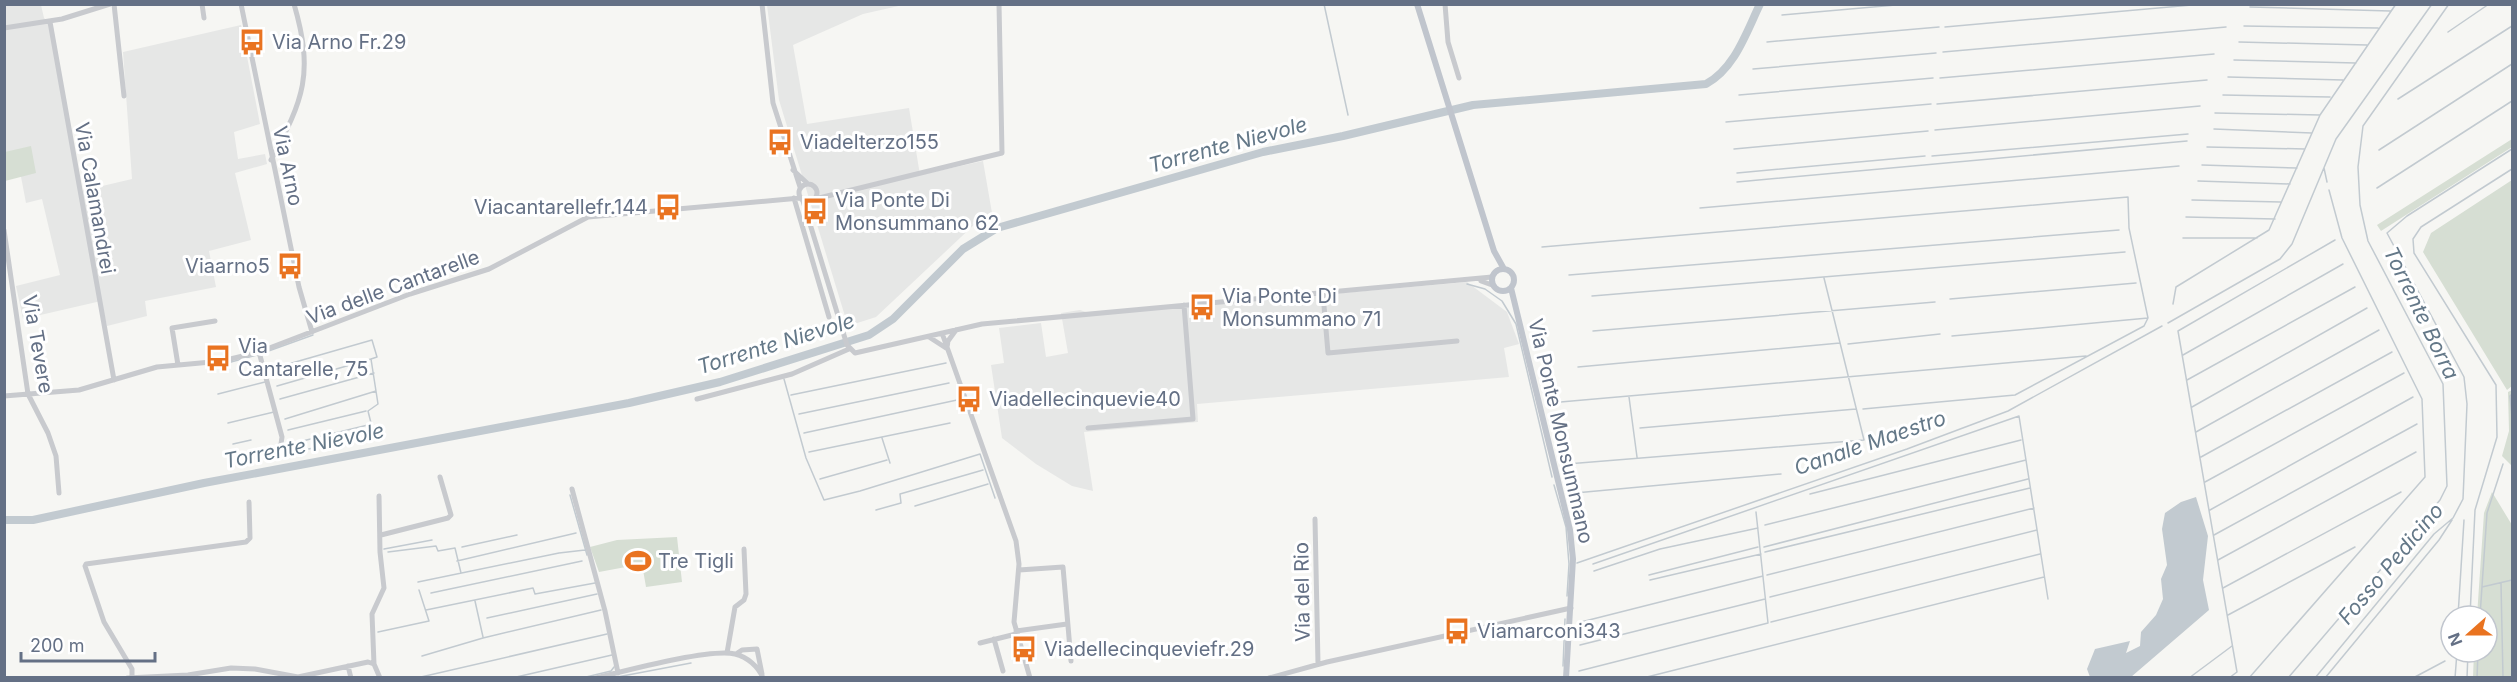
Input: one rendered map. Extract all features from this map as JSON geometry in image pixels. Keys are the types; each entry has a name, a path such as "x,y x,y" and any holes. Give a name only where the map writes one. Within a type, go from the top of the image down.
{"main road":[{"path":"1417,4 1494,251 1504,269 1513,276 1511,288 1504,292"},
{"path":"1494,251 1493,278 1498,291 1504,292 1513,302"},
{"path":"1493,278 1504,269"},
{"name":"Via Ponte Monsummano","path":"1511,288 1570,530 1573,559 1564,677"}],"street":[{"path":"4,28 50,22 112,4 124,96"},
{"path":"202,4 204,18"},
{"name":"Via Arno","path":"241,4 299,287 312,332"},
{"path":"272,160 292,123 306,75 301,31 294,4"},
{"path":"762,4 773,103 799,195 843,333 848,347 855,353 864,353 982,324 1184,304 1493,278"},
{"path":"813,200 831,193 1002,153 999,4"},
{"path":"1444,4 1448,42 1459,78"},
{"name":"Via Calamandrei","path":"50,22 114,380"},
{"path":"773,103 781,101"},
{"path":"792,169 807,183 831,193"},
{"path":"807,183 799,195 802,224 829,317"},
{"path":"802,224 808,220 816,188"},
{"name":"Via delle Cantarelle","path":"4,396 79,390 157,367 222,361 259,352 410,294 489,269 588,217 786,199 799,195 813,200"},
{"name":"Via Tevere","path":"4,230 28,394 48,433 56,456 59,493"},
{"path":"1323,294 1328,353 1457,341"},
{"path":"1088,428 1193,419 1184,304"},
{"path":"178,365 172,328 215,321"},
{"path":"947,349 948,341 956,330"},
{"path":"942,333 1011,527 1018,553 1019,570 1014,613 1016,632 1030,678"},
{"path":"929,337 947,349"},
{"path":"697,399 792,374 848,347"},
{"path":"259,352 282,437 281,444 274,451"},
{"path":"381,535 448,518 451,515 440,477"},
{"path":"572,489 605,611 618,673"},
{"path":"380,496 380,552 384,588 372,614 374,664 380,678"},
{"path":"132,677 132,669 104,621 85,567 86,564 246,542 250,538 249,502"},
{"name":"Via del Rio","path":"1315,519 1318,664"},
{"path":"727,653 735,607 744,600 746,594 744,549"},
{"path":"1019,570 1063,567 1071,662"},
{"path":"1269,678 1318,664 1571,608"},
{"path":"980,643 1016,632 1067,624"},
{"path":"994,639 1003,671"},
{"path":"736,654 742,650 757,649 762,677"},
{"path":"596,678 727,653 736,654 753,663 762,677"},
{"path":"127,678 188,675 231,668 255,669 298,677 368,662 374,664"},
{"path":"348,666 351,678"},
{"path":"231,668 231,678"}],"shaded area":[{"path":"5,5 41,5 44,18 53,27 81,191 132,179 123,52 241,25 260,124 234,132 238,159 265,154 267,164 235,173 251,240 209,251 216,287 145,301 147,316 107,326 101,301 23,319 16,286 60,275 42,199 26,203 18,161 5,157"},
{"path":"767,5 903,5 863,14 793,45 807,124 909,108 920,175 983,161 992,213 977,222 876,317 848,326 779,100"},
{"path":"2512,139 2512,147 2381,231 2377,225"},
{"path":"31,146 36,173 5,181 5,152"},
{"path":"2512,180 2512,386 2507,390 2423,252 2431,233"},
{"path":"1467,282 1507,312 1519,344 1504,348 1509,377 1197,404 1198,422 1084,432 1093,491 1072,486 1036,464 1002,438 991,365 1004,363 999,328 1041,323 1046,357 1068,353 1061,313 1080,310 1095,315"},
{"path":"2512,390 2512,466 2502,456 2509,431 2508,392"},
{"path":"2492,492 2512,525 2512,677 2473,677 2474,664 2499,664 2499,604 2478,604 2484,513"},
{"path":"2196,497 2208,536 2203,580 2209,610 2131,677 2090,677 2087,669 2095,649 2130,641 2126,653 2140,646 2141,632 2156,615 2163,599 2161,579 2167,565 2162,529 2165,513 2181,502"},
{"name":"Tre Tigli","path":"677,537 682,582 646,587 642,564 599,572 590,547 617,540"}],"waterway":[{"path":"1324,4 1348,115"},
{"name":"Torrente Nievole","path":"4,520 33,520 204,483 629,403 720,382 869,335 893,319 963,249 997,228 1263,152 1343,136 1473,105 1706,84 1725,69 1739,49 1760,4"},
{"path":"1782,15 1907,4"},
{"path":"1945,27 2203,4"},
{"path":"2173,304 2176,287 2269,230 2320,115 2396,4"},
{"name":"Canale Maestro","path":"2168,323 2280,259 2292,244 2336,139 2432,4"},
{"name":"Torrente Borra","path":"2288,678 2440,500 2447,486 2443,384 2368,241 2360,205 2358,167 2363,126 2449,4"},
{"path":"2448,32 2489,4"},
{"path":"2250,7 2390,11"},
{"path":"2244,26 2378,28"},
{"path":"2398,99 2512,26"},
{"path":"1767,42 1939,27"},
{"path":"1943,52 2226,27"},
{"path":"2239,42 2367,45"},
{"path":"1753,69 1936,53"},
{"path":"1940,78 2214,54"},
{"path":"2234,60 2356,63"},
{"path":"2379,150 2512,64"},
{"path":"2228,77 2343,80"},
{"path":"1739,95 1933,78"},
{"path":"1937,104 2207,80"},
{"path":"2223,95 2330,97"},
{"path":"2377,188 2512,101"},
{"path":"1726,122 1931,104"},
{"path":"1935,130 2200,106"},
{"path":"2215,113 2320,115"},
{"path":"2214,129 2312,133"},
{"path":"1734,149 1928,131"},
{"path":"1932,156 2188,134"},
{"path":"1737,182 2187,141"},
{"path":"2207,147 2305,149"},
{"name":"Fosso Pedicino","path":"2315,678 2434,534 2453,518 2463,499 2467,404 2464,377 2387,233 2407,216 2512,149"},
{"path":"1737,173 1925,156"},
{"path":"2202,165 2297,168"},
{"path":"1700,208 2179,166"},
{"path":"2324,168 2327,182"},
{"path":"2471,604 2475,510 2497,437 2496,385 2414,253 2413,239 2421,227 2512,169"},
{"path":"2198,181 2290,184"},
{"path":"2249,678 2425,477 2422,399 2342,238 2329,190"},
{"path":"1542,247 2128,197 2129,228 2148,318 2144,326 2015,395 1863,409"},
{"path":"2192,200 2281,202"},
{"path":"2186,217 2275,219"},
{"path":"1569,275 2119,230"},
{"path":"2183,238 2257,238"},
{"path":"2229,678 2237,672 2178,331 2335,240"},
{"path":"1592,296 2125,252"},
{"path":"2183,355 2343,264"},
{"path":"1567,464 1864,440 1824,278"},
{"path":"1950,299 2136,283"},
{"path":"1467,284 1485,289 1502,301 1516,324 1552,477"},
{"path":"2187,380 2355,287"},
{"path":"1593,331 1935,302"},
{"path":"2192,407 2367,308"},
{"path":"1952,336 2148,318"},
{"name":"Canale Maestro","path":"1577,563 1907,449 2008,411 2162,326"},
{"path":"2196,432 2379,330"},
{"path":"1848,344 1940,334"},
{"path":"263,353 313,335"},
{"path":"271,369 372,340 377,357 371,359 378,404 368,411 374,435 290,453"},
{"path":"1578,367 1840,343"},
{"path":"2201,457 2392,352"},
{"path":"220,365 257,355"},
{"path":"1549,403 2086,356"},
{"path":"277,386 371,359"},
{"path":"791,395 946,363"},
{"path":"280,399 374,373"},
{"path":"2205,482 2404,373"},
{"path":"784,379 806,458 824,500 980,454 995,498"},
{"path":"218,394 265,382"},
{"path":"799,414 949,383"},
{"path":"285,419 376,391"},
{"path":"2512,394 2510,396 2512,417"},
{"path":"1629,397 1637,457"},
{"path":"2210,510 2413,397"},
{"path":"804,433 957,400"},
{"path":"1640,428 1856,409"},
{"path":"288,430 366,411"},
{"path":"228,423 274,412"},
{"path":"1593,564 2019,416 2048,599"},
{"path":"809,452 950,423"},
{"path":"286,445 372,424"},
{"path":"2214,535 2417,424"},
{"path":"882,438 890,463"},
{"path":"233,444 251,440"},
{"path":"1810,494 2021,440"},
{"path":"2218,560 2416,452"},
{"path":"820,479 887,460"},
{"path":"1765,525 2026,460"},
{"path":"2481,604 2487,513 2503,464"},
{"path":"876,510 901,503 900,494 983,470"},
{"path":"1575,493 1781,474"},
{"path":"1764,547 2028,479"},
{"path":"915,506 988,484"},
{"path":"1554,485 1566,527 1569,564 1567,596"},
{"path":"1765,552 2030,488"},
{"path":"2223,588 2401,492"},
{"path":"570,495 587,555"},
{"path":"1767,575 2034,508"},
{"path":"1579,671 1768,623 1756,512"},
{"path":"2325,678 2439,540 2452,520"},
{"path":"2459,604 2464,520"},
{"path":"1594,571 1660,549 1758,528"},
{"path":"1770,597 2037,530"},
{"path":"457,561 576,533"},
{"path":"462,547 517,535"},
{"path":"384,549 432,540"},
{"path":"388,552 436,546 438,551 455,548 461,573"},
{"path":"1649,575 1758,547"},
{"path":"2228,615 2355,547"},
{"path":"418,582 559,553 585,550"},
{"path":"1650,580 1761,554"},
{"path":"1771,622 2040,554"},
{"path":"431,593 582,561"},
{"path":"1581,622 1763,576"},
{"path":"1643,678 2044,577"},
{"path":"2482,587 2512,580"},
{"path":"426,610 533,588 535,594 595,583"},
{"path":"2501,583 2503,678"},
{"path":"378,632 429,621 419,590"},
{"path":"487,618 597,594"},
{"path":"1580,645 1765,599"},
{"path":"475,601 483,637"},
{"path":"422,656 483,638 601,610"},
{"path":"1563,666 1565,619"},
{"path":"421,677 607,634"},
{"path":"2189,678 2232,646"},
{"path":"512,678 612,655"},
{"path":"612,678 691,663"},
{"path":"2413,678 2439,664"},
{"path":"2455,678 2456,664"},
{"path":"2467,678 2468,664"},
{"path":"2477,678 2478,664"},
{"path":"582,678 611,671 614,667"}],"place":[{"name":"Via Arno Fr.29","path":"252,42"},
{"name":"Viadelterzo155","path":"780,142"},
{"name":"Viacantarellefr.144","path":"668,207"},
{"name":"Via Ponte Di Monsummano 62","path":"815,211"},
{"name":"Viaarno5","path":"290,266"},
{"name":"Via Ponte Di Monsummano 71","path":"1202,307"},
{"name":"Via Cantarelle, 75","path":"218,358"},
{"name":"Viadellecinquevie40","path":"969,399"},
{"name":"Tre Tigli","path":"638,561"},
{"name":"Viamarconi343","path":"1457,631"},
{"name":"Viadellecinqueviefr.29","path":"1024,649"}]}
